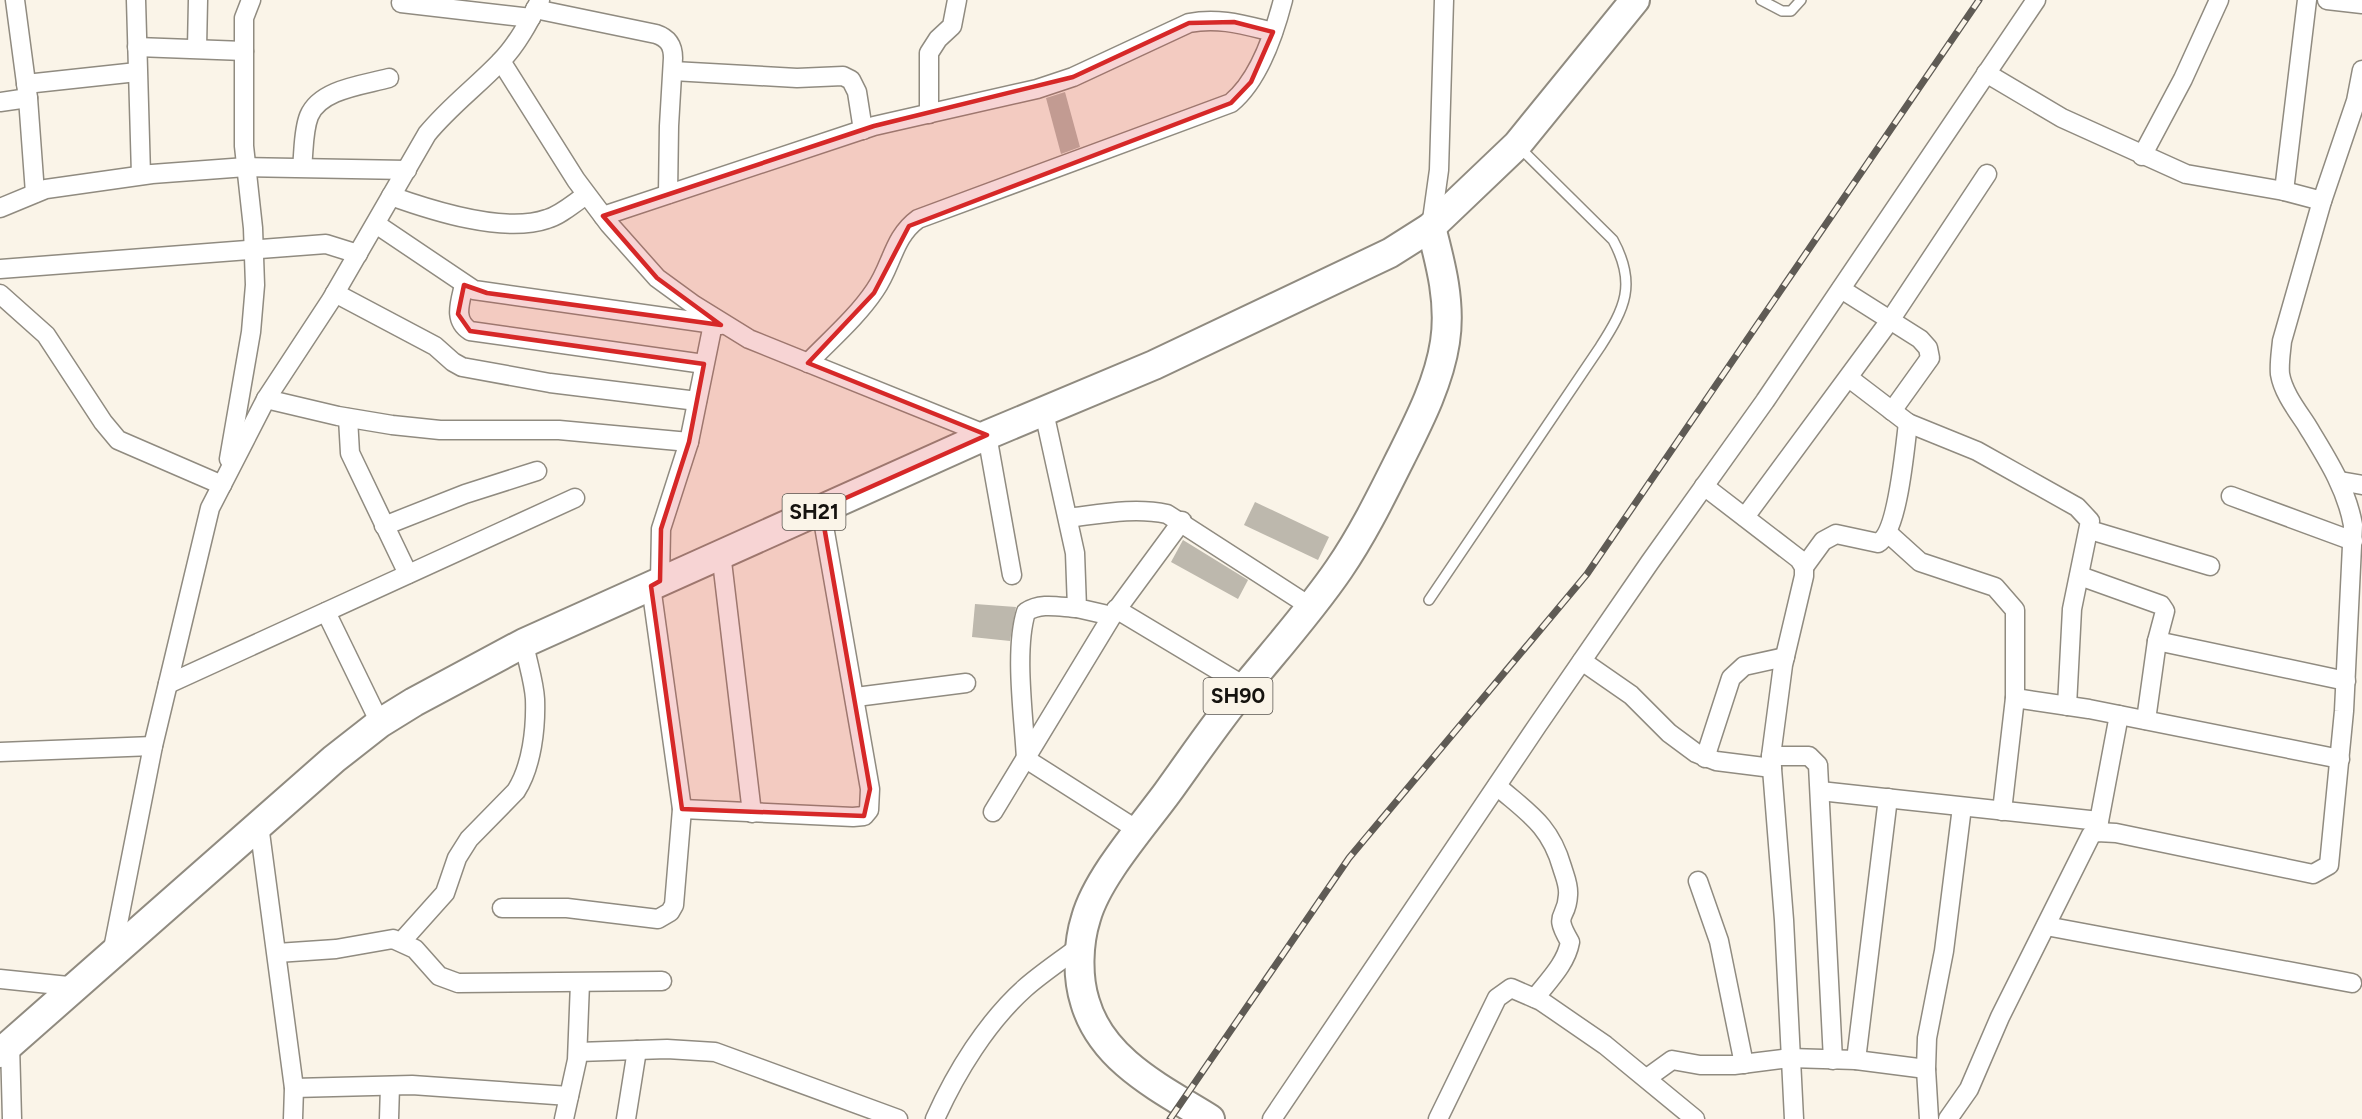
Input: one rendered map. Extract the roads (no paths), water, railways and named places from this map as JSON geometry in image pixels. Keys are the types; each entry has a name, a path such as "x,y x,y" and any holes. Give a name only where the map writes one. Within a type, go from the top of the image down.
{"main road":[{"name":"SH21","path":"5,1049 259,825 380,723 455,678 524,643 721,553 987,435 1154,365 1358,269 1390,253 1431,227 1517,145 1635,0"},
{"name":"SH90","path":"1210,1119 1138,1073 1113,1052 1095,1026 1085,1002 1080,979 1080,946 1086,917 1099,890 1139,831 1246,687 1341,567 1377,505 1436,379 1445,342 1447,303 1442,267 1431,227"}],"street":[{"path":"15,0 27,91 36,193"},
{"path":"136,0 141,175"},
{"path":"197,48 198,0"},
{"path":"929,114 929,53 938,39 952,27 957,0"},
{"path":"808,363 874,293 884,277 901,234 909,226 951,206 1231,103 1251,82 1272,33 1282,0"},
{"path":"1431,227 1439,170 1444,0"},
{"path":"1272,1119 1582,661 1841,289 2036,0"},
{"path":"2142,156 2183,79 2219,0"},
{"path":"2284,191 2307,0"},
{"path":"2327,0 2362,4"},
{"path":"224,481 251,332 255,285 246,168 244,51 247,3"},
{"path":"401,3 535,9 664,37 673,49 669,126 669,194"},
{"path":"111,956 153,746 210,508 266,399 335,293 428,134 444,113 501,61 535,9"},
{"path":"603,216 863,130 1037,89 1073,77 1189,23 1205,20 1234,22 1272,33"},
{"path":"136,47 244,51"},
{"path":"501,61 586,195 657,278 721,325 749,339 987,435 1012,574"},
{"path":"1820,791 2002,811 2098,827 2116,833 2313,874 2329,865 2357,566 2349,504 2340,481 2290,399 2280,376 2282,342 2322,201 2355,101 2362,70"},
{"path":"673,71 797,78 843,76 851,80 857,92 863,130"},
{"path":"0,102 27,91 137,72"},
{"path":"1986,73 2062,118 2186,174 2284,191 2322,201"},
{"path":"302,167 308,118 319,103 334,94 388,78"},
{"path":"0,208 62,185 141,175 246,168 406,170"},
{"path":"1745,517 1891,319 1987,174"},
{"path":"392,196 470,220 517,222 546,220 586,195"},
{"path":"376,224 464,285 487,293 721,325"},
{"path":"0,269 326,244 357,254"},
{"path":"464,285 458,314 460,322 470,331 704,364"},
{"path":"1841,289 1891,319 1920,339 1928,348 1930,358 1892,411"},
{"path":"335,293 428,342 453,362 470,369 550,383 697,400"},
{"path":"0,294 46,336 103,422 118,440 224,481"},
{"path":"502,908 567,908 658,919 670,912 676,896 682,809 655,583 662,529 689,442 704,364 721,325"},
{"path":"1849,378 1908,423 1977,451 2077,507 2090,521 2090,530 2072,609 2068,642 2067,706"},
{"path":"266,399 348,418 440,430 559,430 689,442"},
{"path":"1044,412 1076,553 1077,608"},
{"path":"348,418 350,453 408,574"},
{"path":"1804,567 1830,536 1836,534 1878,543 1888,534 1900,482 1908,423"},
{"path":"384,525 465,494 537,471"},
{"path":"2340,481 2362,485"},
{"path":"1704,486 1799,560 1804,567 1804,576 1785,657 1771,762 1794,1119"},
{"path":"2231,496 2353,541"},
{"path":"168,684 575,498"},
{"path":"682,809 864,816 869,810 870,789 856,697 821,509"},
{"path":"1068,518 1151,510 1182,521 1311,607"},
{"path":"993,812 1114,612 1182,521"},
{"path":"2090,530 2210,566"},
{"path":"1888,534 1920,562 1986,582 2009,601 2015,610 2017,621 2015,698 2002,811"},
{"path":"721,553 752,813"},
{"path":"2080,576 2161,605 2165,611 2157,641 2146,720"},
{"path":"1026,759 1022,631 1026,612 1033,607 1114,612 1246,687"},
{"path":"326,612 380,723"},
{"path":"2157,641 2346,681"},
{"path":"402,941 445,893 465,844 523,781 530,758 535,699 524,643"},
{"path":"1705,758 1731,678 1744,666 1785,657"},
{"path":"1582,661 1616,683 1679,742 1705,758 1771,762 1809,756 1818,765 1833,1060"},
{"path":"856,697 966,683"},
{"path":"2015,698 2146,720 2340,759"},
{"path":"1948,1119 1969,1089 2000,1017 2086,842 2098,827 2119,715"},
{"path":"0,752 153,746"},
{"path":"1026,759 1139,831"},
{"path":"1497,786 1542,825 1551,837 1568,887 1568,898 1559,918 1570,942 1568,950 1558,968 1535,998"},
{"path":"1856,1060 1888,798"},
{"path":"1929,1119 1927,1038 1944,951 1962,807"},
{"path":"259,825 294,1088 293,1119"},
{"path":"1698,881 1719,940 1744,1064"},
{"path":"2046,926 2352,983"},
{"path":"277,953 328,950 393,939 402,941 415,949 446,980 458,983 662,981"},
{"path":"935,1119 984,1032 1027,987 1080,946"},
{"path":"0,979 78,987"},
{"path":"564,1119 578,1052 580,983"},
{"path":"1438,1119 1497,998 1511,988 1535,998 1605,1045 1695,1119"},
{"path":"5,1049 12,1119"},
{"path":"578,1052 691,1049 715,1052 898,1119"},
{"path":"626,1119 638,1050"},
{"path":"1647,1078 1672,1060 1700,1065 1744,1064 1790,1058 1856,1060 1926,1069"},
{"path":"294,1088 390,1086 569,1096"},
{"path":"389,1119 390,1086"}],"lane":[{"path":"1761,0 1782,11 1791,11 1802,0"},
{"path":"1429,600 1600,347 1619,317 1626,298 1626,276 1622,258 1612,240 1517,145"}],"railway":[{"path":"1170,1119 1349,858 1587,574 1979,0"}]}
